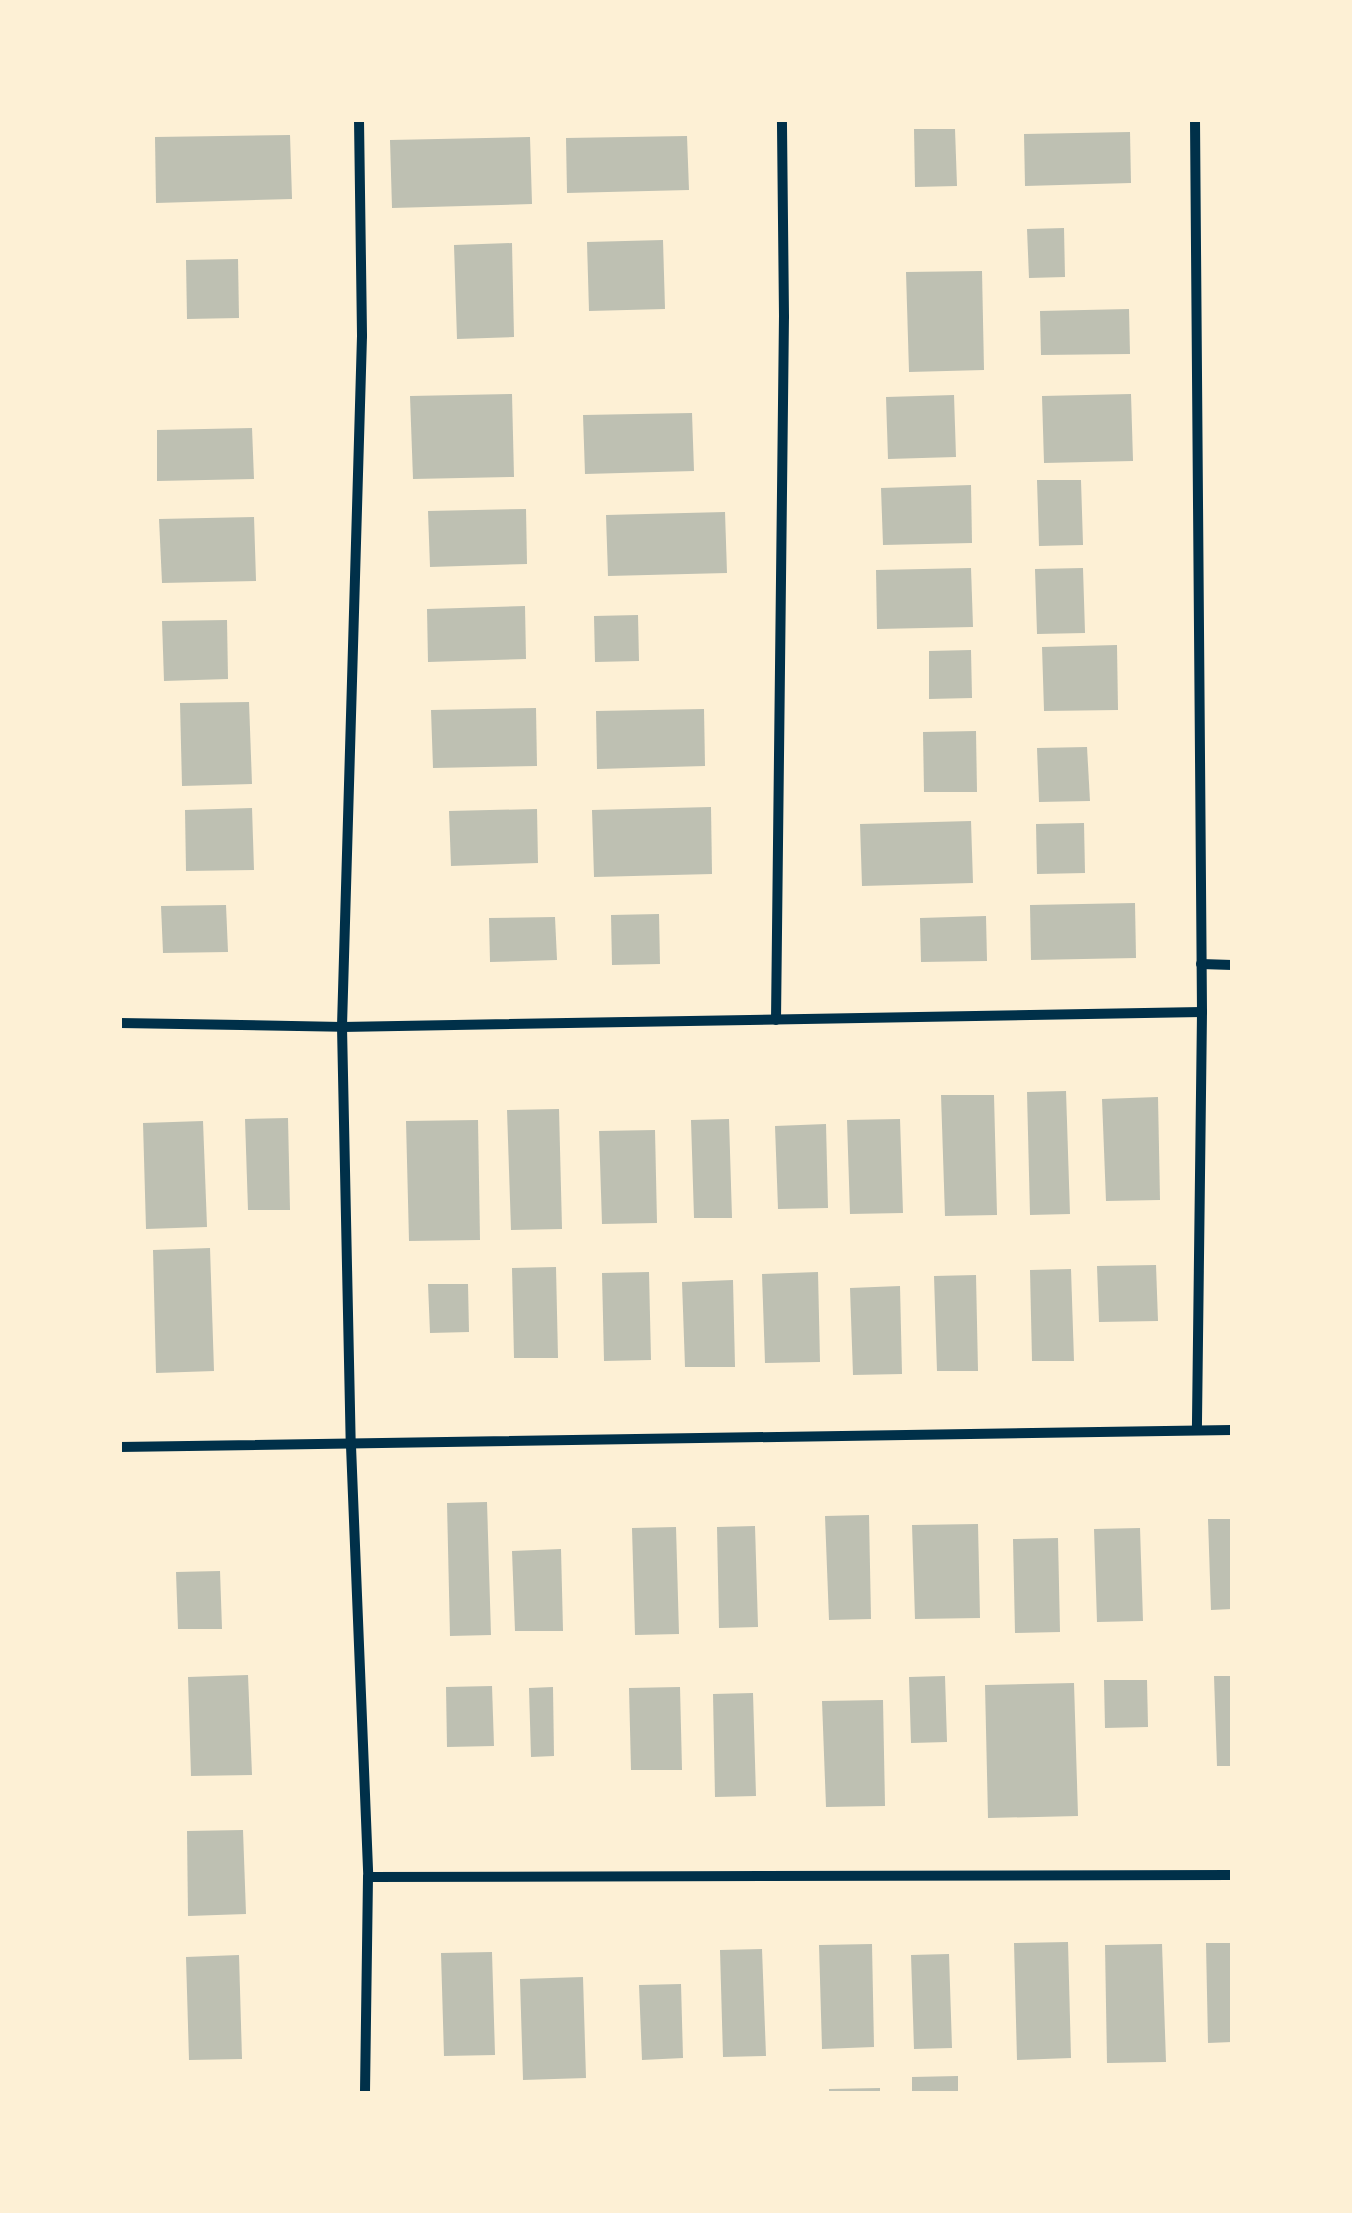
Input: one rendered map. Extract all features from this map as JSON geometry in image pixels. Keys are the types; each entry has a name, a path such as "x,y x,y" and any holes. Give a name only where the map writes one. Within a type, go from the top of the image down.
{"street":[{"path":"359,120 362,336 342,1026 350,1446 368,1877 365,2093"},
{"path":"776,1020 784,317 782,120"},
{"path":"1195,120 1202,1012 1197,1428"},
{"path":"1201,964 1232,964"},
{"path":"120,1023 342,1026 1202,1012"},
{"path":"120,1447 1232,1430"},
{"path":"368,1877 1232,1875"}],"building":[{"path":"914,129 955,129 957,186 915,187"},
{"path":"1130,132 1131,183 1025,186 1024,134"},
{"path":"290,135 292,199 156,203 155,137"},
{"path":"687,136 689,190 567,193 566,138"},
{"path":"530,137 532,204 392,208 390,140"},
{"path":"1064,228 1065,277 1029,278 1027,229"},
{"path":"663,240 665,309 589,311 587,242"},
{"path":"512,243 514,337 457,339 454,245"},
{"path":"238,259 239,318 187,319 186,260"},
{"path":"982,271 984,370 909,372 906,272"},
{"path":"1129,309 1130,354 1041,355 1040,311"},
{"path":"512,394 514,477 413,479 410,396"},
{"path":"1131,394 1133,461 1044,463 1042,396"},
{"path":"954,395 956,457 888,459 886,397"},
{"path":"692,413 694,471 585,474 583,415"},
{"path":"252,428 254,479 157,481 157,430"},
{"path":"1037,480 1081,480 1083,545 1039,546"},
{"path":"971,485 972,543 883,545 881,488"},
{"path":"526,509 527,564 430,567 428,511"},
{"path":"725,512 727,573 608,576 606,515"},
{"path":"254,517 256,581 162,583 159,519"},
{"path":"971,568 973,627 877,629 876,570"},
{"path":"1083,568 1085,633 1037,634 1035,569"},
{"path":"525,606 526,659 428,662 427,609"},
{"path":"638,615 639,661 595,662 594,616"},
{"path":"227,620 228,679 164,681 162,621"},
{"path":"1117,645 1118,710 1044,711 1042,647"},
{"path":"971,650 972,698 929,699 929,651"},
{"path":"249,702 252,784 182,786 180,703"},
{"path":"536,708 537,766 433,768 431,710"},
{"path":"704,709 705,766 597,769 596,711"},
{"path":"976,731 977,792 924,792 923,732"},
{"path":"1087,747 1090,801 1039,802 1037,748"},
{"path":"711,807 712,874 594,877 592,810"},
{"path":"252,808 254,870 186,871 185,810"},
{"path":"537,809 538,863 451,866 449,811"},
{"path":"971,821 973,883 862,886 860,824"},
{"path":"1084,823 1085,873 1037,874 1036,824"},
{"path":"1135,903 1136,958 1031,960 1030,905"},
{"path":"226,905 228,952 163,953 161,906"},
{"path":"659,914 660,964 612,965 611,915"},
{"path":"986,916 987,961 921,962 920,918"},
{"path":"555,917 557,960 490,962 489,918"},
{"path":"1066,1091 1070,1214 1030,1215 1027,1092"},
{"path":"941,1095 994,1095 997,1215 945,1216"},
{"path":"1158,1097 1160,1200 1106,1201 1102,1099"},
{"path":"559,1109 562,1229 511,1230 507,1110"},
{"path":"288,1118 290,1210 248,1210 245,1119"},
{"path":"729,1119 732,1218 694,1218 691,1120"},
{"path":"900,1119 903,1213 850,1214 847,1120"},
{"path":"478,1120 480,1240 409,1241 406,1121"},
{"path":"203,1121 207,1227 146,1229 143,1123"},
{"path":"826,1124 828,1208 778,1209 775,1126"},
{"path":"655,1130 657,1223 602,1224 599,1131"},
{"path":"210,1248 214,1371 156,1373 153,1250"},
{"path":"1156,1265 1158,1321 1099,1322 1097,1266"},
{"path":"556,1267 558,1358 514,1358 512,1268"},
{"path":"1071,1269 1074,1361 1032,1361 1030,1270"},
{"path":"649,1272 651,1360 604,1361 602,1273"},
{"path":"818,1272 820,1362 765,1363 762,1274"},
{"path":"976,1275 978,1371 937,1371 934,1276"},
{"path":"733,1280 735,1367 685,1367 682,1282"},
{"path":"428,1284 468,1284 469,1332 430,1333"},
{"path":"900,1286 902,1374 853,1375 850,1288"},
{"path":"487,1502 491,1635 450,1636 447,1503"},
{"path":"869,1515 871,1619 829,1620 825,1516"},
{"path":"1208,1519 1232,1519 1232,1609 1211,1610"},
{"path":"978,1524 980,1618 915,1619 912,1525"},
{"path":"755,1526 758,1627 719,1628 717,1527"},
{"path":"676,1527 679,1634 635,1635 632,1528"},
{"path":"1140,1528 1143,1621 1097,1622 1094,1529"},
{"path":"1058,1538 1060,1632 1015,1633 1013,1539"},
{"path":"561,1549 563,1631 515,1631 512,1551"},
{"path":"220,1571 222,1629 178,1629 176,1572"},
{"path":"248,1675 252,1775 191,1776 188,1677"},
{"path":"945,1676 947,1742 911,1743 909,1677"},
{"path":"1214,1676 1232,1676 1232,1766 1217,1766"},
{"path":"1104,1680 1147,1680 1148,1727 1105,1728"},
{"path":"1074,1683 1078,1816 988,1818 985,1685"},
{"path":"492,1686 494,1746 447,1747 446,1687"},
{"path":"553,1687 554,1756 531,1757 529,1688"},
{"path":"680,1687 682,1770 631,1770 629,1688"},
{"path":"753,1693 756,1796 715,1797 713,1694"},
{"path":"883,1700 885,1806 826,1807 822,1701"},
{"path":"243,1830 246,1914 188,1916 187,1831"},
{"path":"1068,1942 1071,2058 1017,2060 1014,1943"},
{"path":"1206,1943 1232,1943 1232,2042 1208,2043"},
{"path":"872,1944 874,2047 822,2049 819,1945"},
{"path":"1162,1944 1166,2062 1107,2063 1105,1945"},
{"path":"762,1949 766,2056 723,2057 720,1950"},
{"path":"492,1952 495,2055 444,2056 441,1953"},
{"path":"949,1954 952,2048 914,2049 911,1955"},
{"path":"239,1955 242,2059 189,2060 186,1957"},
{"path":"583,1977 586,2078 523,2080 520,1979"},
{"path":"681,1984 683,2058 642,2060 639,1985"},
{"path":"958,2076 958,2093 912,2093 912,2077"},
{"path":"880,2088 880,2093 829,2093 829,2089"}]}
